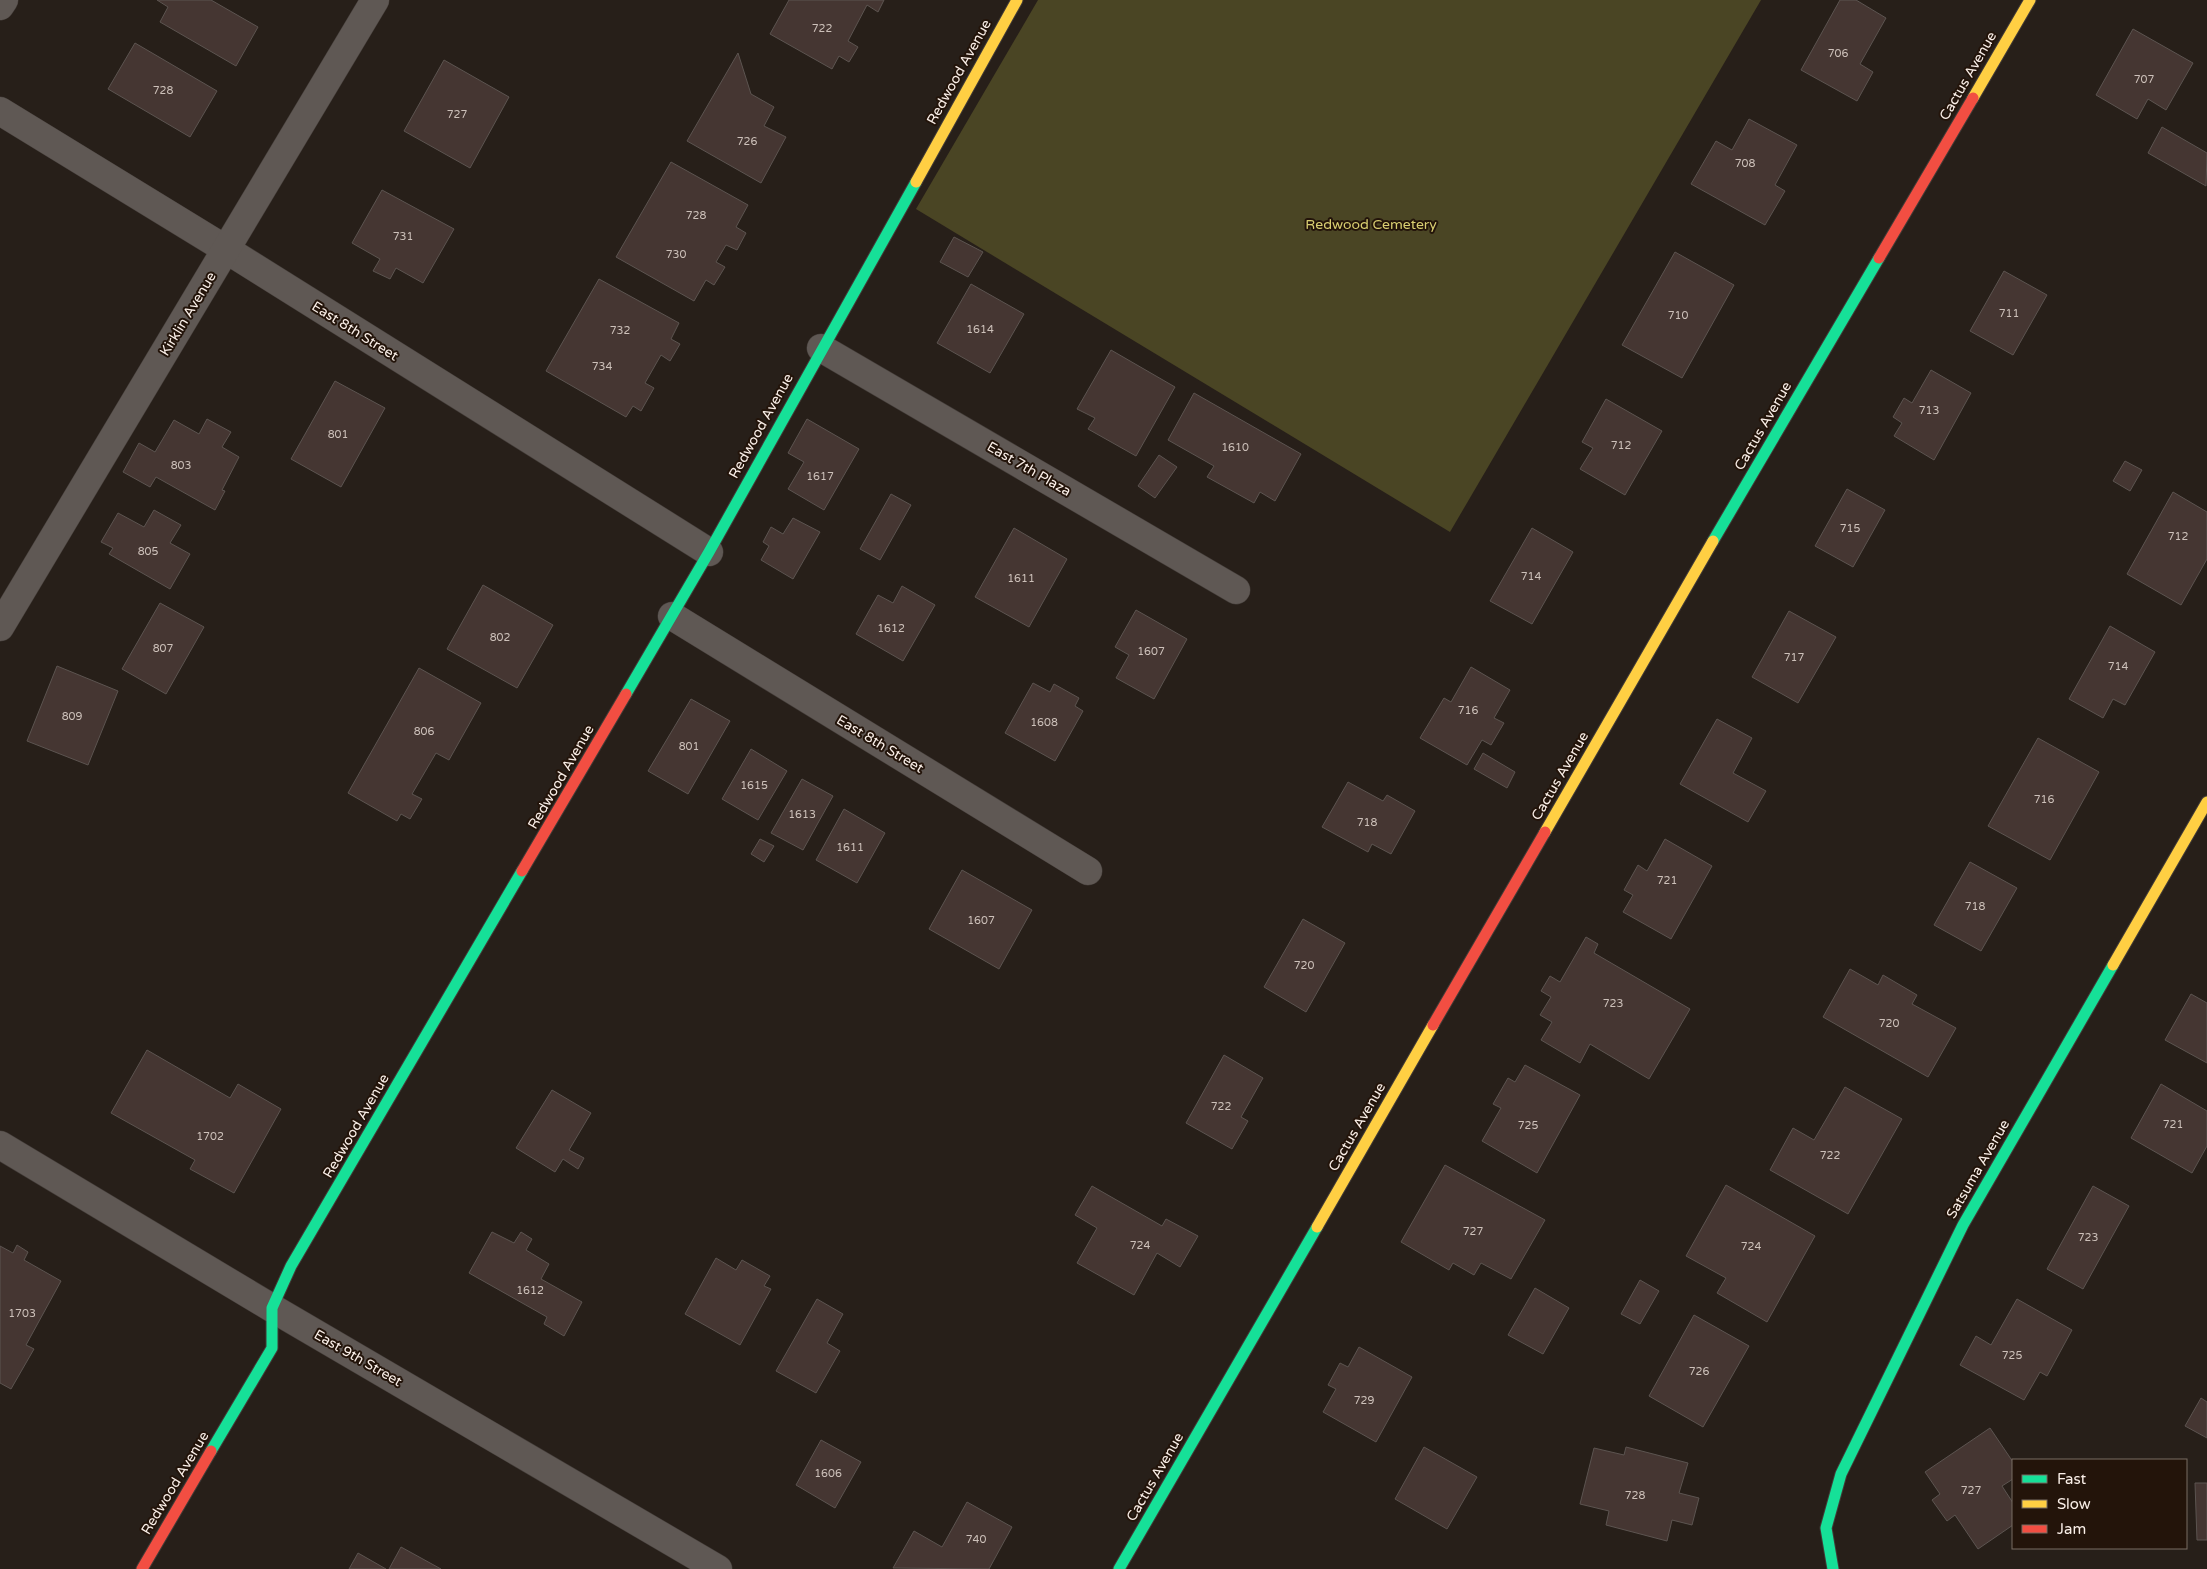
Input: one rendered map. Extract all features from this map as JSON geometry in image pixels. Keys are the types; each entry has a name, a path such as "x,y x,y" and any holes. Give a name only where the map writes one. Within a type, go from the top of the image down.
{"street":[{"path":"0,6 4,0"},
{"name":"Kirklin Avenue","path":"0,627 375,0"},
{"name":"Redwood Avenue","path":"142,1569 272,1348 272,1308 291,1266 709,552 821,348 911,192 1017,0"},
{"name":"Cactus Avenue","path":"1119,1569 1683,593 2030,0"},
{"name":"East 8th Street","path":"0,111 227,250 709,552"},
{"name":"East 7th Plaza","path":"821,348 1236,590"},
{"name":"East 8th Street","path":"672,616 1088,871"},
{"name":"Satsuma Avenue","path":"1833,1569 1826,1528 1845,1465 1963,1225 2207,802"},
{"name":"East 9th Street","path":"0,1145 272,1308 718,1569"}],"green space":[{"name":"Redwood Cemetery","path":"1038,0 1761,0 1450,532 916,209"}],"building":[{"path":"157,0 211,0 258,27 236,66 160,22 168,7"},
{"path":"789,0 884,0 878,12 867,5 848,41 858,47 849,62 839,56 832,69 770,34"},
{"path":"1840,0 1856,0 1886,18 1860,64 1873,72 1857,101 1801,70"},
{"path":"2133,29 2193,63 2166,110 2148,99 2137,119 2096,95"},
{"path":"135,43 217,91 190,137 108,89"},
{"path":"738,53 751,94 774,107 764,126 786,137 761,183 687,141"},
{"path":"444,60 509,97 470,168 404,131"},
{"path":"1749,119 1797,145 1775,185 1785,191 1765,225 1691,184 1716,141 1732,150"},
{"path":"2162,127 2207,153 2206,186 2148,153"},
{"path":"671,162 748,205 736,227 746,233 737,250 726,245 716,262 725,267 714,285 706,280 694,301 616,257"},
{"path":"382,190 454,229 423,283 396,268 390,279 373,271 380,259 352,243"},
{"path":"954,237 983,252 968,277 940,262"},
{"path":"1675,252 1734,285 1682,378 1622,345"},
{"path":"2004,271 2047,295 2013,355 1970,331"},
{"path":"599,279 679,323 671,339 680,344 670,361 661,355 645,383 654,388 641,411 633,406 626,417 546,371"},
{"path":"971,284 1024,314 990,373 937,343"},
{"path":"1111,350 1175,387 1136,456 1088,429 1095,418 1077,409"},
{"path":"1931,370 1971,393 1934,460 1894,436 1902,423 1893,417 1904,398 1912,403"},
{"path":"335,381 385,408 341,487 291,459"},
{"path":"1194,393 1301,454 1275,501 1260,492 1254,503 1207,477 1214,466 1168,440"},
{"path":"1606,399 1662,431 1625,495 1580,469 1593,448 1582,442"},
{"path":"207,419 231,432 222,447 239,457 222,490 225,491 215,510 156,477 150,487 123,472 139,443 155,452 174,420 199,434"},
{"path":"807,419 859,449 824,510 788,489 804,462 788,453"},
{"path":"1159,455 1177,467 1155,498 1138,486"},
{"path":"2125,461 2142,470 2130,491 2113,481"},
{"path":"1847,489 1885,510 1853,567 1815,546"},
{"path":"2173,492 2207,512 2207,559 2181,605 2127,574"},
{"path":"891,494 911,505 880,560 860,549"},
{"path":"154,510 181,525 170,543 190,554 170,589 109,554 113,548 101,542 118,513 144,527"},
{"path":"793,518 820,532 793,579 761,560 769,546 763,542 771,527 783,534"},
{"path":"1014,528 1067,559 1029,627 975,597"},
{"path":"1532,528 1573,552 1532,624 1490,601"},
{"path":"483,585 553,625 517,688 447,649"},
{"path":"902,586 935,605 903,661 856,634 878,595 893,603"},
{"path":"160,603 204,627 166,694 122,669"},
{"path":"1136,610 1187,639 1154,699 1116,678 1129,655 1115,647"},
{"path":"1789,611 1836,637 1798,703 1752,677"},
{"path":"2110,626 2155,652 2125,705 2113,699 2103,718 2069,699"},
{"path":"57,666 118,691 88,765 27,741"},
{"path":"1471,667 1510,690 1494,718 1504,723 1491,745 1482,740 1467,765 1420,738 1444,698 1451,702"},
{"path":"419,668 481,703 449,760 436,753 412,794 422,799 410,819 401,814 397,821 348,793"},
{"path":"1033,683 1050,692 1054,684 1079,698 1075,706 1083,711 1055,761 1005,733"},
{"path":"691,699 730,721 688,794 648,771"},
{"path":"1717,719 1752,738 1733,773 1766,791 1748,822 1680,784"},
{"path":"2038,738 2099,772 2050,860 1988,826"},
{"path":"751,749 787,771 758,820 722,799"},
{"path":"1483,753 1515,772 1507,788 1474,769"},
{"path":"802,779 833,796 803,850 771,833"},
{"path":"1348,782 1383,801 1387,795 1415,811 1391,854 1372,844 1368,852 1322,827"},
{"path":"844,809 885,833 857,883 816,860"},
{"path":"760,839 774,846 764,862 751,854"},
{"path":"1665,839 1712,866 1671,939 1623,912 1633,895 1624,890 1638,865 1647,871"},
{"path":"1970,862 2017,888 1981,951 1934,925"},
{"path":"962,870 1032,910 999,969 929,929"},
{"path":"1303,919 1345,943 1306,1012 1264,987"},
{"path":"1586,937 1598,944 1594,953 1690,1009 1649,1079 1590,1044 1580,1063 1541,1040 1552,1022 1540,1015 1551,997 1541,991 1550,976 1560,982"},
{"path":"1850,969 1878,985 1883,975 1917,995 1912,1004 1956,1028 1928,1077 1823,1017"},
{"path":"2191,994 2207,1003 2207,1063 2165,1040"},
{"path":"147,1050 230,1098 238,1084 281,1109 234,1193 190,1169 195,1160 111,1113"},
{"path":"1224,1055 1263,1078 1241,1117 1248,1121 1232,1149 1186,1123"},
{"path":"1525,1065 1580,1095 1537,1173 1482,1141 1501,1108 1493,1104 1508,1078 1515,1082"},
{"path":"2161,1084 2207,1111 2207,1146 2192,1173 2131,1138"},
{"path":"1845,1087 1902,1119 1848,1214 1770,1170 1793,1128 1814,1140"},
{"path":"552,1090 591,1113 569,1150 584,1158 578,1169 563,1159 555,1172 516,1148"},
{"path":"1445,1165 1545,1220 1511,1279 1481,1263 1474,1275 1453,1263 1449,1270 1401,1242"},
{"path":"1726,1185 1815,1236 1767,1322 1717,1293 1726,1278 1686,1256"},
{"path":"1092,1186 1162,1226 1166,1219 1198,1236 1180,1267 1157,1253 1134,1295 1077,1263 1097,1228 1075,1215"},
{"path":"2093,1186 2129,1206 2083,1289 2047,1269"},
{"path":"492,1232 514,1243 521,1232 532,1239 526,1250 549,1264 541,1279 582,1302 564,1336 544,1324 547,1317 469,1273"},
{"path":"17,1245 28,1252 24,1260 61,1281 26,1345 34,1349 11,1389 0,1383 0,1246 13,1253"},
{"path":"716,1258 736,1270 742,1260 770,1276 764,1286 771,1289 740,1345 685,1314"},
{"path":"1640,1280 1659,1291 1640,1324 1621,1314"},
{"path":"1535,1288 1569,1308 1543,1354 1508,1335"},
{"path":"817,1299 843,1314 827,1343 840,1351 816,1393 776,1371"},
{"path":"2017,1299 2072,1330 2047,1376 2040,1372 2024,1400 1960,1365 1976,1336 1991,1345"},
{"path":"1694,1315 1749,1346 1703,1427 1649,1396"},
{"path":"1359,1347 1412,1377 1376,1442 1323,1412 1336,1389 1328,1385 1340,1363 1348,1367"},
{"path":"2201,1398 2207,1402 2207,1438 2185,1426"},
{"path":"1990,1428 2012,1461 2012,1480 2002,1486 2012,1501 2012,1526 1978,1549 1955,1515 1947,1521 1932,1500 1940,1494 1925,1472"},
{"path":"821,1440 861,1462 835,1508 796,1485"},
{"path":"1424,1447 1477,1477 1447,1529 1395,1499"},
{"path":"1626,1447 1688,1463 1679,1493 1699,1498 1692,1525 1672,1520 1667,1541 1606,1525 1609,1511 1580,1504 1594,1448 1624,1455"},
{"path":"2195,1483 2207,1483 2207,1540 2197,1540"},
{"path":"967,1502 1012,1527 989,1569 893,1568 914,1531 942,1547"},
{"path":"401,1547 441,1569 389,1569"},
{"path":"358,1553 386,1569 349,1569"}],"traffic: fast":[{"path":"626,694 709,552 916,182"},
{"path":"1713,541 1879,258"},
{"path":"211,1451 272,1348 272,1308 291,1266 522,871"},
{"path":"1833,1569 1826,1528 1841,1474 1963,1225 2113,965"},
{"path":"1119,1569 1317,1227"}],"traffic: slow":[{"path":"916,182 1017,0"},
{"path":"1973,98 2030,0"},
{"path":"1545,832 1713,541"},
{"path":"2113,965 2207,802"},
{"path":"1317,1227 1433,1025"}],"traffic: jam":[{"path":"1879,258 1973,98"},
{"path":"522,871 626,694"},
{"path":"1433,1025 1545,832"},
{"path":"142,1569 211,1451"}]}
